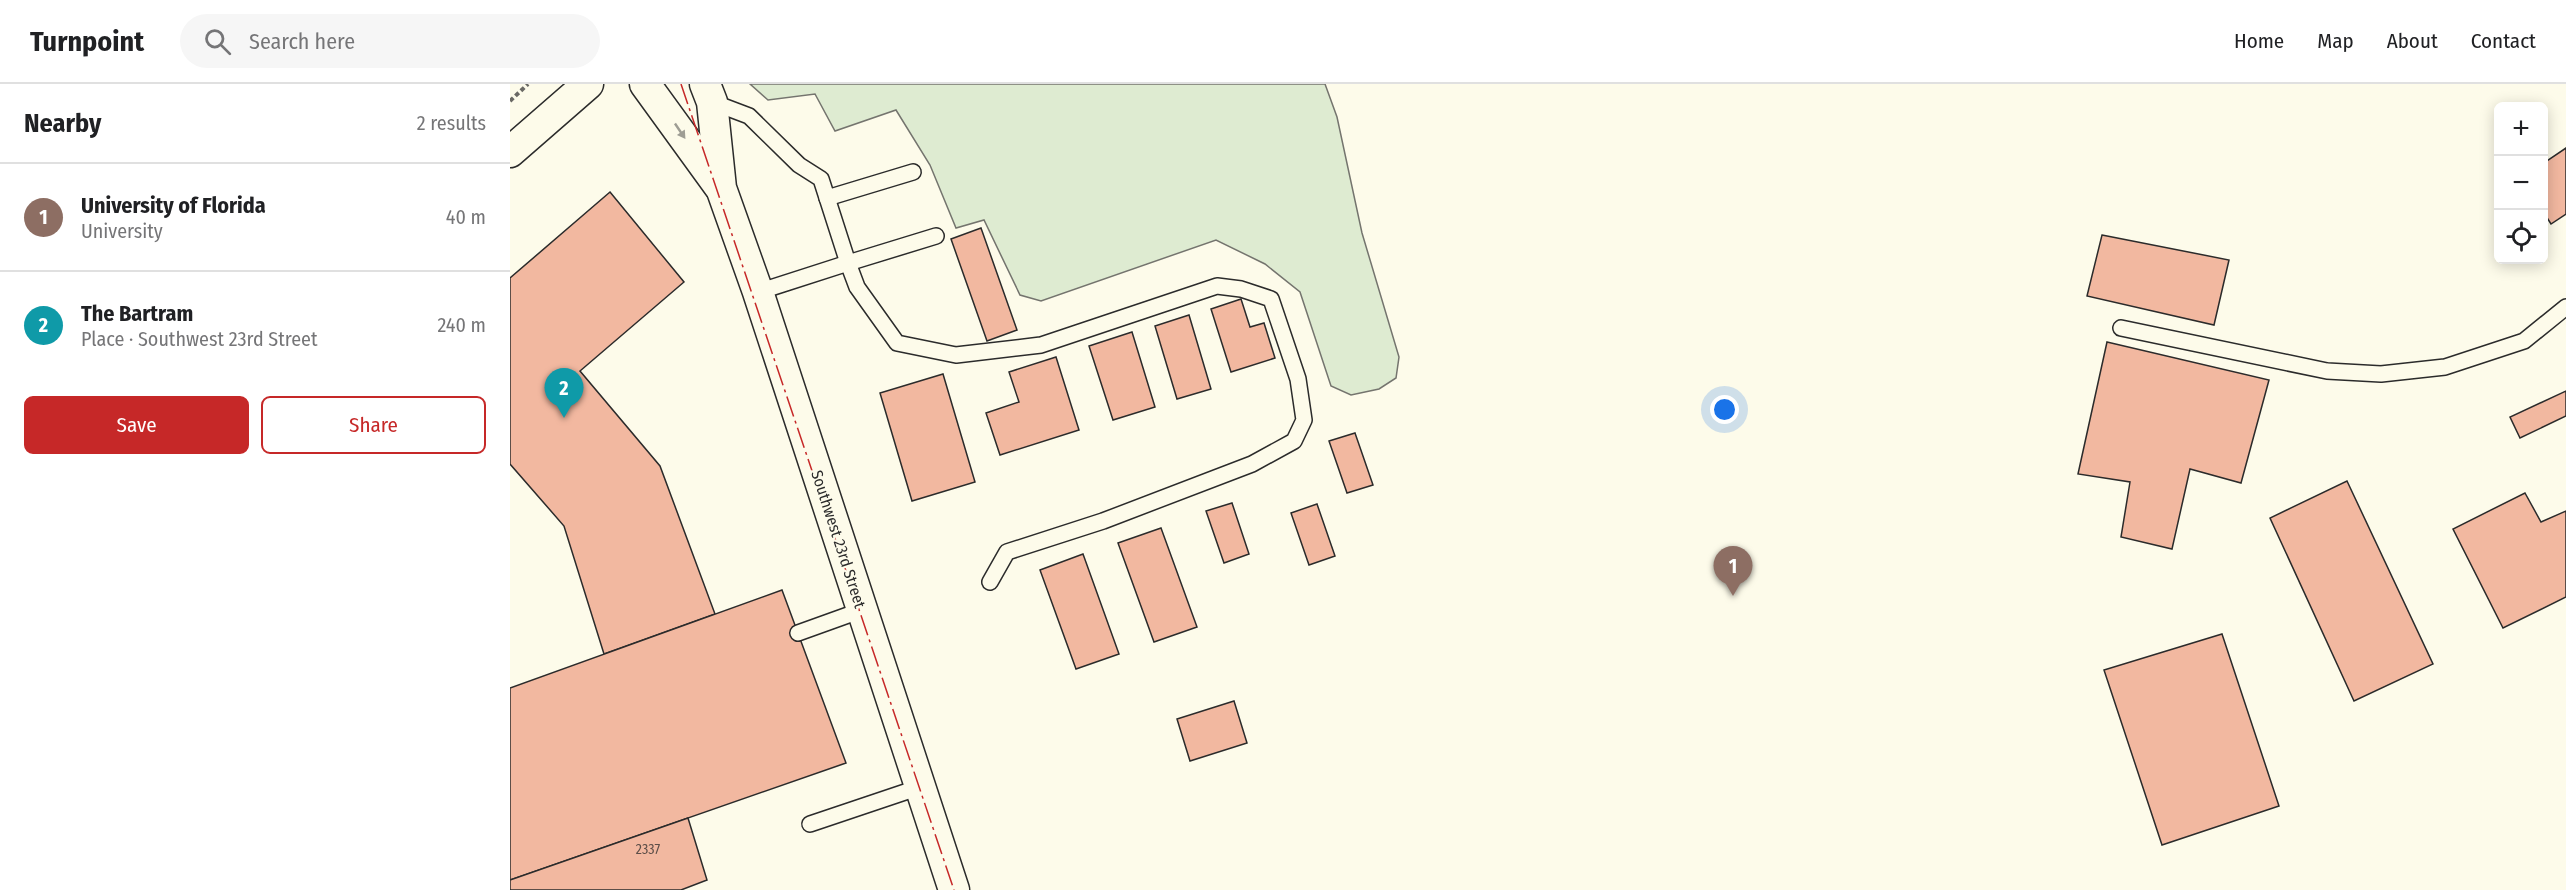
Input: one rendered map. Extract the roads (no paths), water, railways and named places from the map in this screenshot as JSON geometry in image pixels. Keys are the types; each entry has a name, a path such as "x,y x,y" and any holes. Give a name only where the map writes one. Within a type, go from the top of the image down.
{"street":[{"path":"510,152 588,84"},
{"name":"Southwest 23rd Street","path":"645,84 721,188"},
{"name":"Southwest 23rd Street","path":"709,93 721,188 758,292 954,890"}],"lane":[{"path":"709,93 749,116 800,165 821,179 857,287 897,343 956,355 1041,345 1217,286 1241,289 1271,299 1298,379 1304,420 1294,441 1252,464 1103,521 1006,552 990,582"},
{"path":"827,198 913,172"},
{"path":"758,292 936,236"},
{"path":"2121,328 2327,371 2381,374 2445,368 2524,341 2566,307"},
{"path":"798,633 862,610"},
{"path":"810,824 920,787"}],"place":[{"name":"The Bartram","path":"564,418"},
{"name":"University of Florida","path":"1733,596"}]}
